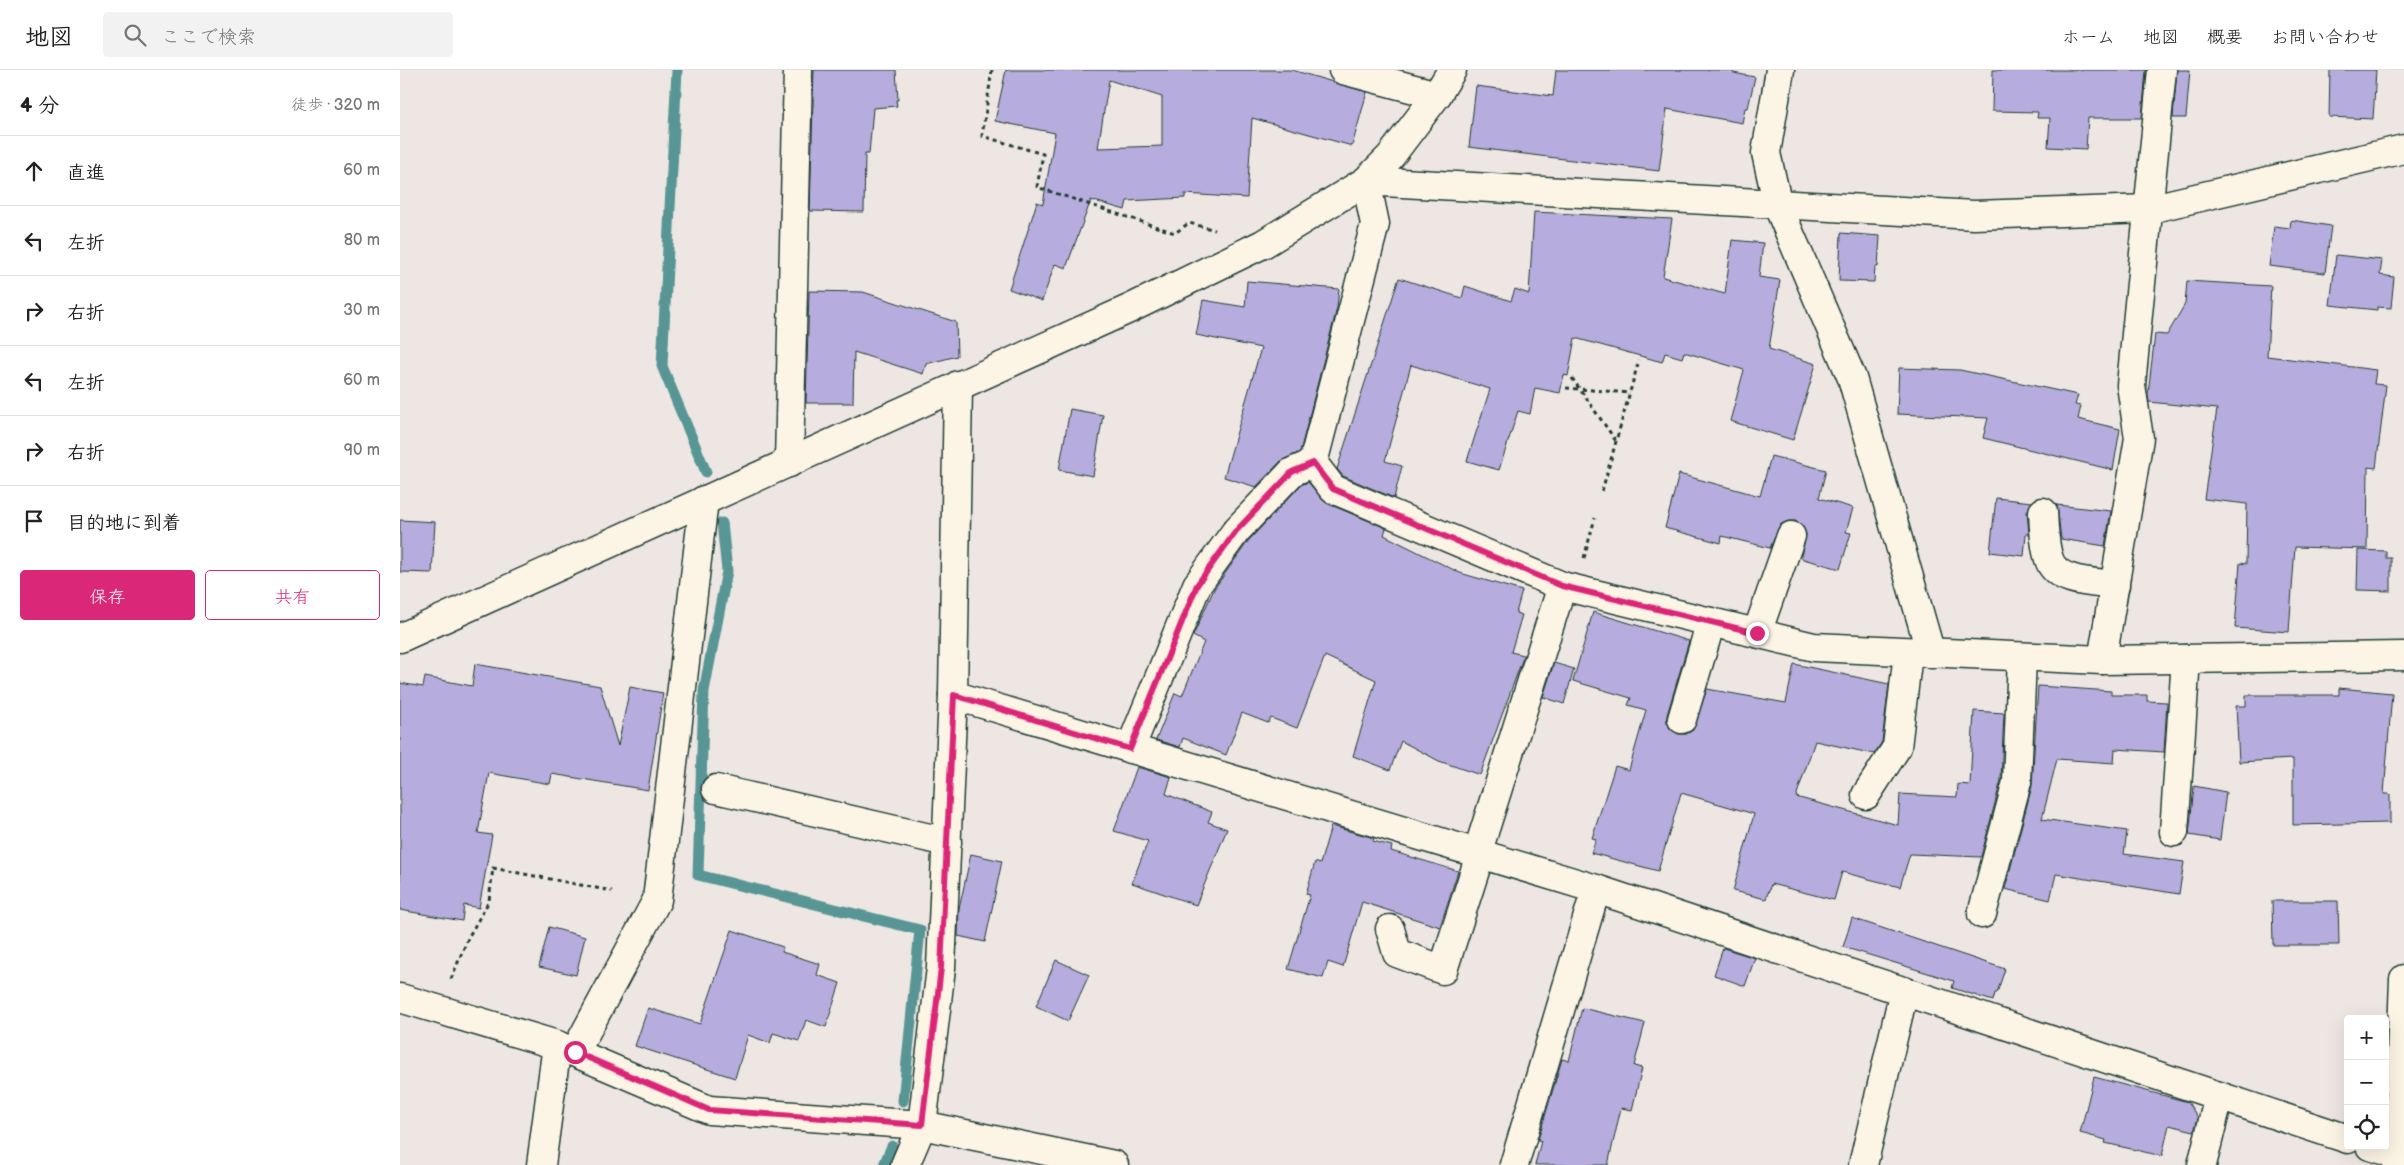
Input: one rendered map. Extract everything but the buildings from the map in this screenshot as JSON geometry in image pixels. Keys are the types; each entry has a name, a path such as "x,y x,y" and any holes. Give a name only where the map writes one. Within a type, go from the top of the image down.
{"street":[{"path":"788,463 798,70"},
{"path":"1343,70 1437,94"},
{"path":"400,638 1129,309 1263,244 1366,181 1390,157 1437,94 1452,70"},
{"path":"1780,70 1766,153 1778,206 1852,378 1920,654 1897,747 1866,795"},
{"path":"2102,660 2139,438 2131,385 2162,70"},
{"path":"1366,181 1778,206 1974,215 2149,209 2404,149"},
{"path":"1313,463 1375,224 1366,181"},
{"path":"905,1165 922,1125 941,968 954,695 958,385"},
{"path":"1313,463 1333,489 1569,587 1814,647 1920,654 2102,660 2404,656"},
{"path":"1130,749 1197,585 1236,531 1248,518 1292,472 1313,463"},
{"path":"541,1165 566,1049 657,900 704,500"},
{"path":"2043,512 2049,560 2059,574 2115,585"},
{"path":"1757,633 1791,536"},
{"path":"1390,929 1397,953 1443,970 1478,854 1569,587"},
{"path":"1682,719 1711,622"},
{"path":"1982,914 2017,782 2022,657"},
{"path":"2174,832 2186,659"},
{"path":"954,695 1596,889 2344,1138"},
{"path":"716,789 947,842"},
{"path":"1514,1165 1596,889"},
{"path":"2379,1150 2400,1159 2404,979"},
{"path":"1863,1165 1904,992"},
{"path":"400,998 566,1049 709,1110 922,1125 1114,1165"},
{"path":"2202,1165 2219,1096"}],"path":[{"path":"992,70 982,136 1043,154 1037,187 1174,233 1189,223 1263,244"},
{"path":"1602,491 1639,360"},
{"path":"1572,378 1616,441"},
{"path":"1566,388 1630,393"},
{"path":"1569,587 1595,518"},
{"path":"438,1010 469,936 489,901 493,868 612,891"}],"waterway":[{"path":"677,70 662,366 706,472"},
{"path":"722,523 727,571 704,691 698,875 920,930 903,1101"},
{"path":"884,1165 892,1146"}],"route":[{"path":"575,1052 709,1110 922,1125 941,968 954,695 1130,749 1197,585 1236,531 1292,472 1313,463 1333,489 1562,586 1757,633"}]}
